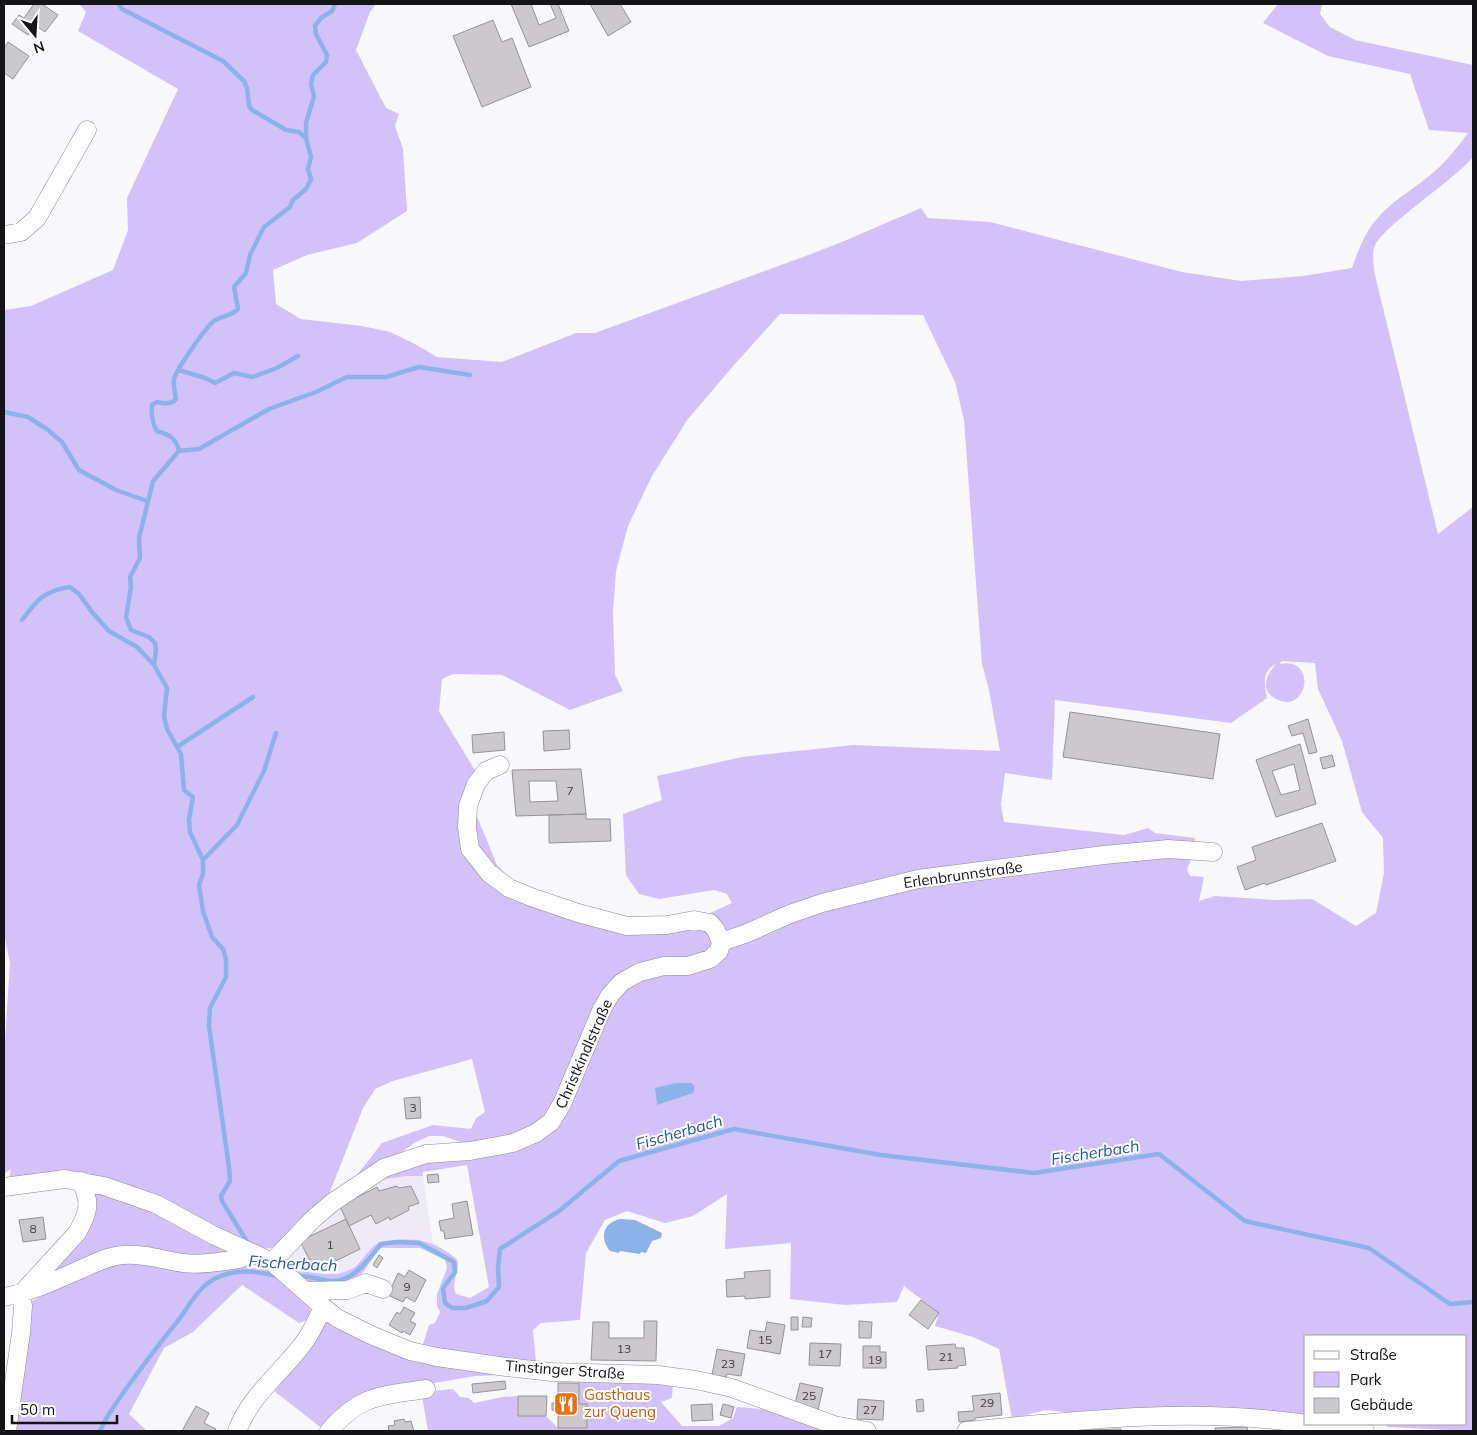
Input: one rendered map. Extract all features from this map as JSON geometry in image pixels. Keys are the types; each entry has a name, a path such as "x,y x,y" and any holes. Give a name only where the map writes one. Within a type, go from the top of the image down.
{"street":[{"path":"4,235 21,232 37,218 87,130"},
{"path":"500,765 486,771 476,784 468,806 467,827 470,849 489,873 509,888 531,897 578,913 627,926 667,925 694,920 710,922 721,942"},
{"name":"Erlenbrunnstraße","path":"721,942 822,903 918,879 1104,855 1168,849 1213,852"},
{"name":"Christkindlstraße","path":"276,1266 313,1219 333,1202 384,1168 426,1154 470,1151 513,1142 536,1133 551,1122 567,1095 601,1011 610,994 622,982 640,972 664,966 688,966 710,959 718,951 721,942"},
{"path":"4,1187 65,1179 104,1186 156,1204 276,1266"},
{"path":"12,1296 77,1234 84,1222 88,1205 87,1194 81,1181"},
{"path":"12,1296 44,1286 107,1258 123,1255 139,1255 186,1264 235,1260 248,1256 250,1253"},
{"name":"Tinstinger Straße","path":"276,1266 323,1307 345,1322 410,1351 437,1357 552,1372 658,1375 696,1380 732,1388 834,1425 867,1431"},
{"path":"303,1289 348,1290 366,1283 383,1289"},
{"path":"8,1431 23,1306 12,1296"},
{"path":"237,1431 245,1413 262,1390 310,1336 323,1307"},
{"path":"329,1431 348,1411 371,1398 384,1394 426,1388"},
{"path":"966,1431 1069,1421 1179,1416 1240,1416 1304,1424"},
{"path":"1314,1425 1365,1431"}],"shaded area":[{"path":"407,1176 423,1176 433,1244 423,1240 381,1241 349,1270 330,1275 301,1271 297,1273 282,1259 292,1246 372,1181"}],"green space":[{"path":"79,4 376,4 370,12 356,50 386,108 399,114 395,126 403,149 407,211 357,243 307,255 273,270 276,304 301,319 362,326 390,332 437,357 502,362 576,333 595,333 803,257 921,208 928,218 990,222 1182,272 1241,281 1303,276 1352,268 1365,237 1382,213 1440,167 1468,133 1429,130 1410,74 1328,56 1263,23 1278,4 1322,4 1320,14 1330,27 1355,40 1473,65 1473,157 1451,178 1389,229 1374,248 1373,262 1438,534 1473,507 1473,1431 1387,1427 1387,1425 1467,1425 1467,1335 1304,1335 1304,1419 1074,1413 1045,1410 1012,1419 999,1349 973,1337 935,1326 939,1313 904,1286 897,1302 845,1305 790,1299 791,1243 725,1249 727,1194 693,1216 665,1223 627,1211 605,1220 586,1253 580,1320 541,1323 533,1330 536,1363 422,1347 429,1325 435,1323 440,1312 437,1306 437,1294 447,1268 445,1260 420,1248 380,1248 361,1275 355,1280 311,1286 297,1273 301,1271 324,1274 341,1273 355,1266 371,1248 380,1242 415,1240 436,1245 457,1259 458,1268 454,1285 456,1294 470,1298 489,1287 467,1165 423,1172 423,1176 407,1176 372,1181 469,1145 443,1136 429,1136 414,1143 392,1160 354,1179 382,1143 433,1125 471,1129 476,1118 485,1112 472,1059 393,1081 375,1089 363,1108 328,1197 280,1247 264,1249 246,1244 136,1188 9,1179 11,1169 4,1174 4,1055 10,963 4,934 4,310 31,306 113,270 128,230 127,198 178,89 78,31 86,12","holes":["780,314 923,315 955,382 964,420 982,664 989,690 1000,751 853,745 742,757 657,776 662,800 623,814 626,875 639,894 659,899 714,890 727,894 732,903 706,915 622,919 574,904 513,881 497,865 474,809 476,772 439,711 442,679 453,674 502,675 570,710 623,691 615,675 613,613 616,571 628,526 652,476 688,419","1282,661 1315,663 1318,689 1342,741 1362,812 1383,838 1384,873 1376,913 1356,926 1312,899 1275,900 1215,896 1199,901 1204,877 1190,876 1187,870 1192,857 1195,838 1155,833 1148,828 1124,835 1004,822 1001,805 1005,773 1052,780 1055,700 1231,723 1267,698 1265,679 1271,667 1276,664 1266,681 1267,691 1276,699 1287,702 1295,700 1301,693 1304,685 1304,676 1300,668 1292,664 1279,664"]},
{"path":"100,1191 163,1216 232,1255 209,1259 156,1253 45,1281 91,1192"},
{"path":"118,1262 204,1270 244,1267 271,1271 309,1305 310,1319 299,1323 242,1285 193,1332 164,1348 129,1414 147,1431 13,1431 30,1302 84,1273"},
{"path":"323,1317 499,1375 475,1376 377,1393 324,1430 269,1387"},
{"path":"581,1378 673,1382 672,1398 661,1402 682,1426 719,1426 733,1418 737,1407 775,1410 835,1431 428,1431 422,1396 425,1392 453,1389 460,1397 469,1398 474,1403 502,1397 518,1396 518,1416 546,1416 558,1428 587,1428 587,1405 579,1404 579,1383"}],"water":[{"path":"676,1083 691,1083 695,1086 693,1093 657,1105 655,1088"},
{"path":"620,1219 635,1220 662,1233 661,1238 652,1241 646,1253 610,1251 605,1242 604,1232 609,1224"}],"building":[{"path":"34,4 42,4 58,15 45,32 35,25 28,35 12,24 19,15 24,18"},
{"path":"511,4 531,4 539,25 556,18 550,4 558,4 569,31 529,47"},
{"path":"590,4 620,4 631,22 608,36"},
{"path":"493,20 502,42 512,38 531,87 482,107 453,36"},
{"path":"8,42 29,56 13,79 4,73 4,48"},
{"path":"1070,712 1220,734 1213,779 1063,757"},
{"path":"1308,719 1317,752 1309,754 1303,733 1292,736 1288,726"},
{"path":"569,730 570,749 544,751 543,731"},
{"path":"504,732 505,750 473,753 472,735"},
{"path":"1300,744 1316,804 1276,817 1256,760","holes":["1294,764 1300,790 1281,795 1272,771"]},
{"path":"1332,755 1335,766 1323,769 1320,758"},
{"path":"581,769 586,814 516,816 512,770","holes":["529,781 556,781 558,801 530,802"]},
{"path":"586,814 586,819 610,819 611,841 549,843 549,815"},
{"path":"1322,823 1336,861 1266,885 1265,883 1245,890 1237,867 1256,860 1252,847"},
{"path":"420,1097 421,1118 406,1119 404,1098"},
{"path":"438,1174 439,1182 428,1183 427,1175"},
{"path":"397,1186 399,1188 411,1186 419,1203 408,1207 409,1210 390,1220 389,1217 376,1224 371,1215 349,1226 340,1206 377,1187 379,1191"},
{"path":"467,1201 473,1235 445,1239 444,1231 441,1231 439,1221 454,1218 452,1204"},
{"path":"43,1217 46,1239 23,1242 19,1220"},
{"path":"346,1219 360,1249 315,1271 300,1241"},
{"path":"379,1255 383,1258 377,1268 373,1265"},
{"path":"409,1270 426,1280 415,1302 406,1297 403,1302 388,1295 398,1273 405,1277"},
{"path":"770,1270 770,1297 745,1299 745,1296 727,1297 726,1280 745,1278 744,1272"},
{"path":"921,1300 939,1313 928,1329 909,1315"},
{"path":"404,1307 415,1313 410,1321 416,1324 410,1335 403,1331 402,1333 389,1325 397,1312 400,1314"},
{"path":"791,1317 798,1317 798,1330 791,1330"},
{"path":"803,1317 812,1318 811,1327 802,1327"},
{"path":"644,1321 657,1321 656,1361 591,1360 593,1322 609,1322 609,1338 644,1338"},
{"path":"859,1321 872,1322 871,1338 859,1338"},
{"path":"767,1322 785,1325 780,1354 747,1348 750,1330 765,1332"},
{"path":"810,1343 841,1344 840,1366 809,1365"},
{"path":"955,1344 956,1348 964,1348 966,1365 957,1366 958,1368 928,1370 926,1346"},
{"path":"863,1346 880,1346 880,1352 886,1352 886,1368 863,1368"},
{"path":"717,1349 745,1354 741,1376 727,1374 726,1377 712,1375"},
{"path":"505,1381 506,1389 473,1393 472,1384"},
{"path":"558,1383 579,1383 579,1404 587,1404 587,1428 558,1428 558,1411 552,1410 552,1403 558,1403"},
{"path":"800,1383 823,1388 818,1410 795,1404"},
{"path":"1000,1393 1002,1415 959,1422 958,1412 974,1411 972,1396"},
{"path":"518,1396 547,1396 546,1416 518,1416"},
{"path":"858,1399 884,1401 883,1420 857,1419"},
{"path":"923,1399 924,1411 917,1412 916,1400"},
{"path":"712,1404 713,1420 692,1421 691,1405"},
{"path":"723,1404 734,1407 731,1418 720,1415"},
{"path":"196,1406 209,1413 204,1423 216,1429 214,1431 182,1431"},
{"path":"404,1419 405,1422 411,1421 414,1431 389,1431 388,1426 395,1425 394,1421"},
{"path":"1247,1427 1248,1431 1216,1431 1215,1428"},
{"path":"1121,1429 1121,1431 1084,1431 1084,1430"}],"waterway":[{"path":"119,4 122,9 223,61 244,81 247,88 249,106 252,110 286,130 299,132 306,138"},
{"path":"249,1245 222,1201 221,1196 230,1181 209,1026 210,1008 226,977 226,959 223,949 212,937 203,911 199,885 203,874 203,860 190,832 189,819 193,797 184,790 181,754 167,729 164,716 167,688 154,665 155,643 149,637 131,630 126,617 131,587 130,577 140,558 139,538 153,481 179,451 172,438 157,431 152,419 152,405 157,402 170,403 176,399 174,379 192,349 214,321 238,309 234,287 246,273 250,255 264,227 290,207 293,200 306,189 311,179 308,169 311,157 306,138 306,123 314,96 311,84 313,75 326,62 327,55 316,34 315,26 321,18 332,11 335,4"},
{"path":"179,370 215,383 234,373 252,377 277,368 298,356"},
{"path":"179,451 199,449 269,409 316,392 347,377 386,377 419,367 470,375"},
{"path":"4,412 28,417 48,430 62,442 79,470 116,490 147,501"},
{"path":"22,620 42,597 54,591 70,587 79,594 109,631 137,647 154,665"},
{"path":"177,747 253,697"},
{"path":"203,860 237,825 264,771 276,733"},
{"name":"Fischerbach","path":"295,1276 338,1281 359,1269 381,1244 397,1242 419,1243 454,1262 455,1272 443,1288 445,1303 452,1308 466,1308 487,1301 499,1287 500,1249 559,1211 619,1161 734,1129 881,1155 1034,1173 1159,1154 1245,1221 1369,1248 1450,1304 1473,1302"},
{"name":"Fischerbach","path":"100,1431 109,1413 128,1386 203,1287 216,1278 233,1273 259,1272 277,1276"}],"place":[{"name":"Gasthaus zur Queng","path":"566,1404"}]}
